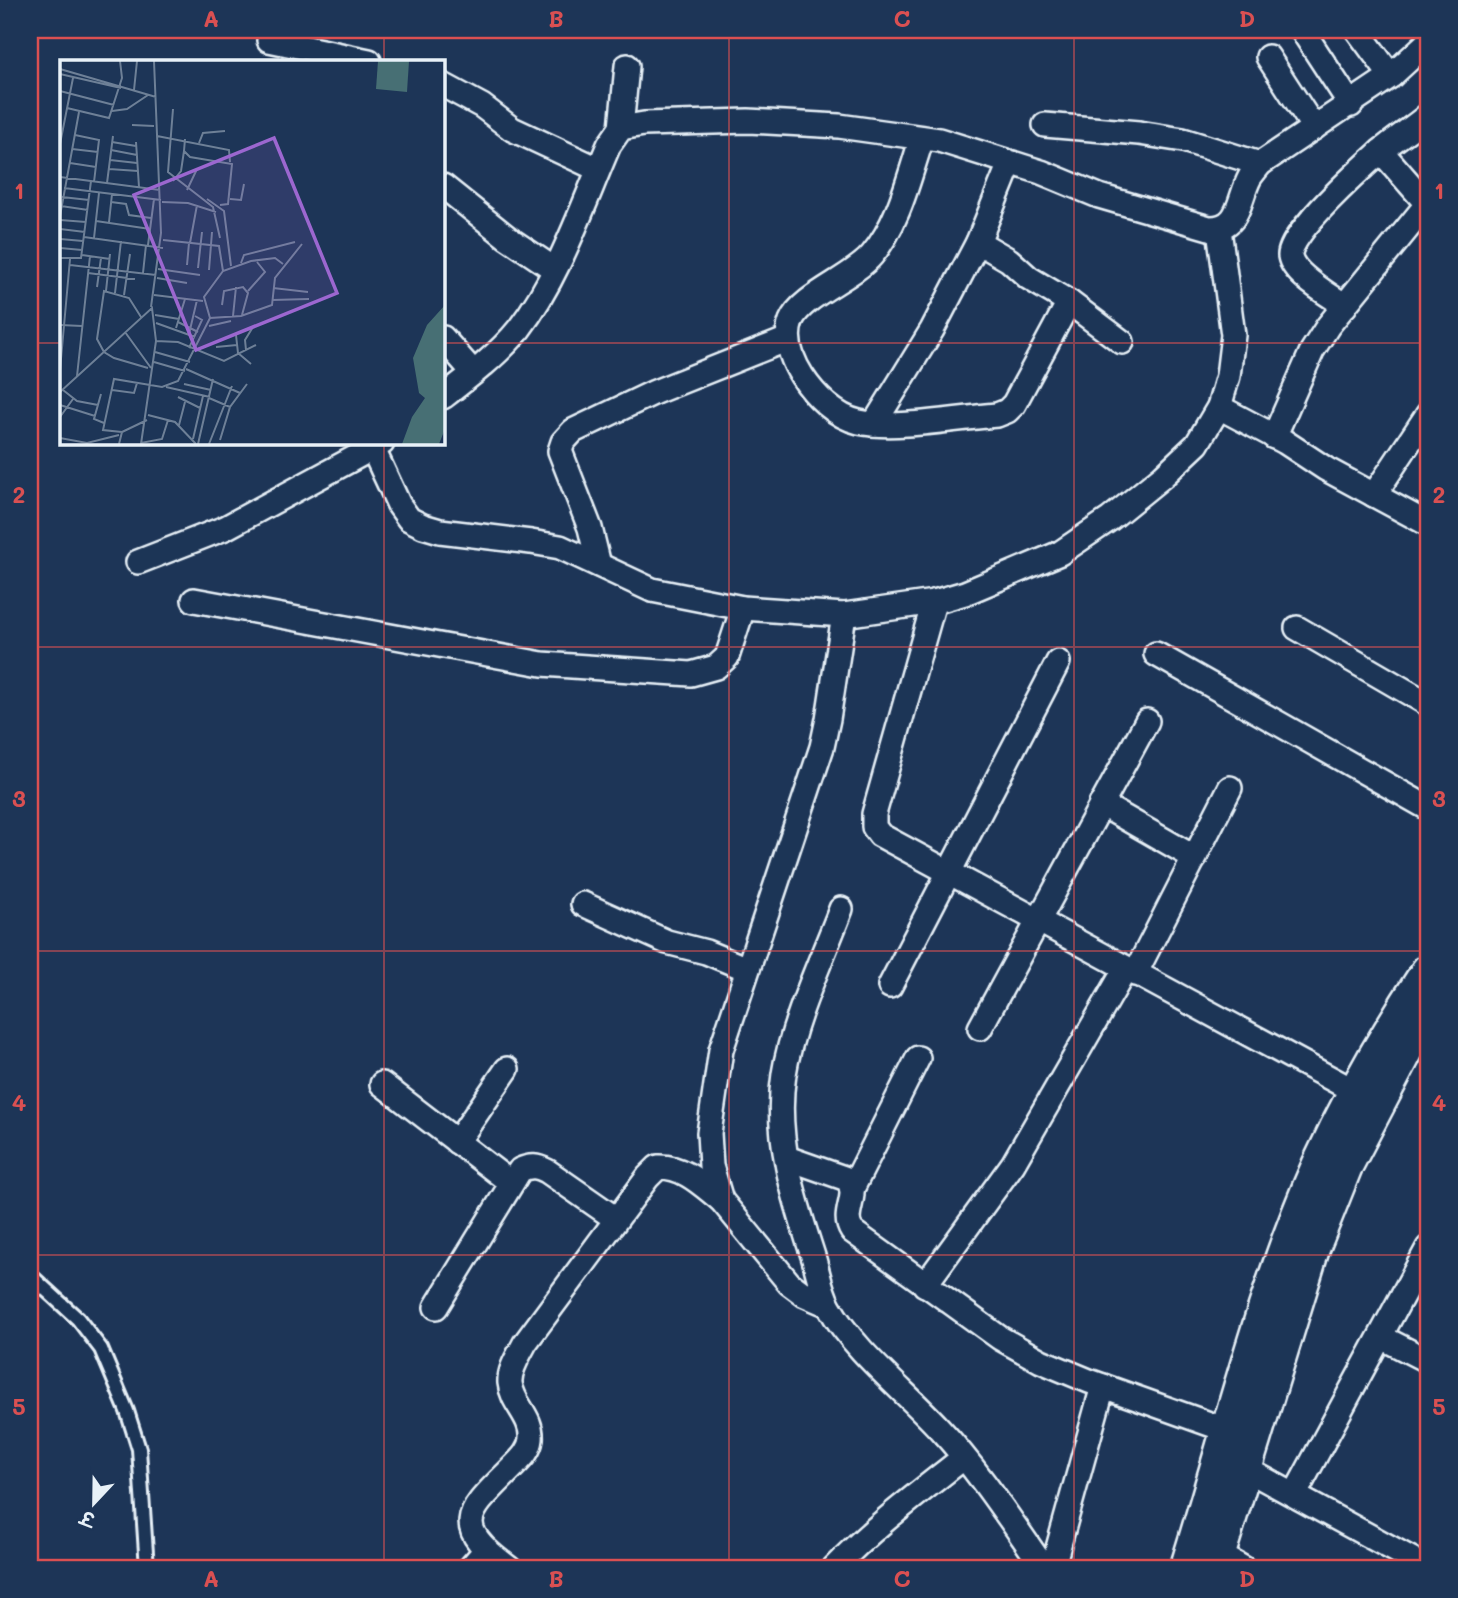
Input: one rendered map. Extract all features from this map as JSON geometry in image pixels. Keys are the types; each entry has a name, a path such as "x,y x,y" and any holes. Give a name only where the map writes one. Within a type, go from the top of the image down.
{"street":[{"path":"1302,30 1350,105"},
{"path":"1357,30 1391,76"},
{"path":"269,40 364,60"},
{"path":"621,128 644,124 748,121 839,126 922,138 1010,163 1099,196 1209,229 1219,229 1229,223 1238,209 1250,177 1261,164 1391,76 1428,42"},
{"path":"1268,57 1314,128"},
{"path":"444,396 519,329 554,269 609,145 621,128 627,66"},
{"path":"444,87 482,106 512,128 598,169"},
{"path":"1345,306 1300,273 1290,259 1290,249 1312,217 1381,151 1427,119"},
{"path":"1045,125 1139,133 1183,140 1261,164"},
{"path":"922,138 898,210 886,236 860,268 802,306 792,320 788,339 794,364 811,390 830,407 857,422 874,424 986,416 1007,411 1014,404 1069,302"},
{"path":"1274,437 1312,351 1328,326 1428,204 1381,151"},
{"path":"874,424 932,330 978,242 1010,163"},
{"path":"444,187 508,238 554,269"},
{"path":"138,562 225,528 377,446 398,505 409,519 440,531 559,547 652,590 743,608 844,614 934,602 975,589 1060,553 1110,519 1197,444 1219,407 1228,376 1233,335 1219,229"},
{"path":"978,242 1009,260 1044,288 1069,302 1122,342"},
{"path":"444,339 473,372"},
{"path":"598,565 590,528 560,451 563,442 573,430 654,392 788,339"},
{"path":"1219,407 1428,524"},
{"path":"1374,495 1428,414"},
{"path":"194,600 542,664 691,674 716,667 727,657 743,608"},
{"path":"934,602 874,814 874,827 880,835 1356,1092"},
{"path":"721,1200 711,1166 709,1133 721,1050 822,747 844,614"},
{"path":"1297,628 1428,704"},
{"path":"1156,654 1428,808"},
{"path":"890,986 1058,662"},
{"path":"980,1028 1147,721"},
{"path":"925,1285 1013,1164 1130,972 1195,858 1230,788"},
{"path":"1101,804 1195,858"},
{"path":"583,904 667,942 706,953 747,970"},
{"path":"841,909 790,1045 780,1098 782,1130 797,1205 828,1305 844,1329 941,1430 1049,1566"},
{"path":"1232,1452 1345,1167 1414,1036 1428,971"},
{"path":"1212,1560 1232,1452 1273,1287 1295,1224 1320,1164 1356,1092 1414,1036"},
{"path":"918,1058 853,1186 847,1216 852,1231 1000,1338 1041,1361 1103,1386 1232,1452 1295,1494 1428,1568"},
{"path":"457,1142 507,1069"},
{"path":"382,1084 511,1183"},
{"path":"787,1158 839,1175 853,1186"},
{"path":"436,1307 520,1170 538,1166 616,1219"},
{"path":"509,1568 485,1550 473,1535 470,1520 474,1507 525,1454 531,1438 528,1419 513,1397 510,1382 514,1363 525,1343 616,1219 658,1167 672,1166 721,1200 789,1283 805,1295 828,1305"},
{"path":"1295,1494 1428,1248"},
{"path":"1381,1337 1428,1361"},
{"path":"1049,1566 1103,1386"},
{"path":"834,1568 893,1513 963,1458"},
{"path":"470,1568 485,1550"}],"lane":[{"path":"30,1275 78,1319 101,1349 127,1411 139,1449 147,1568"}]}
